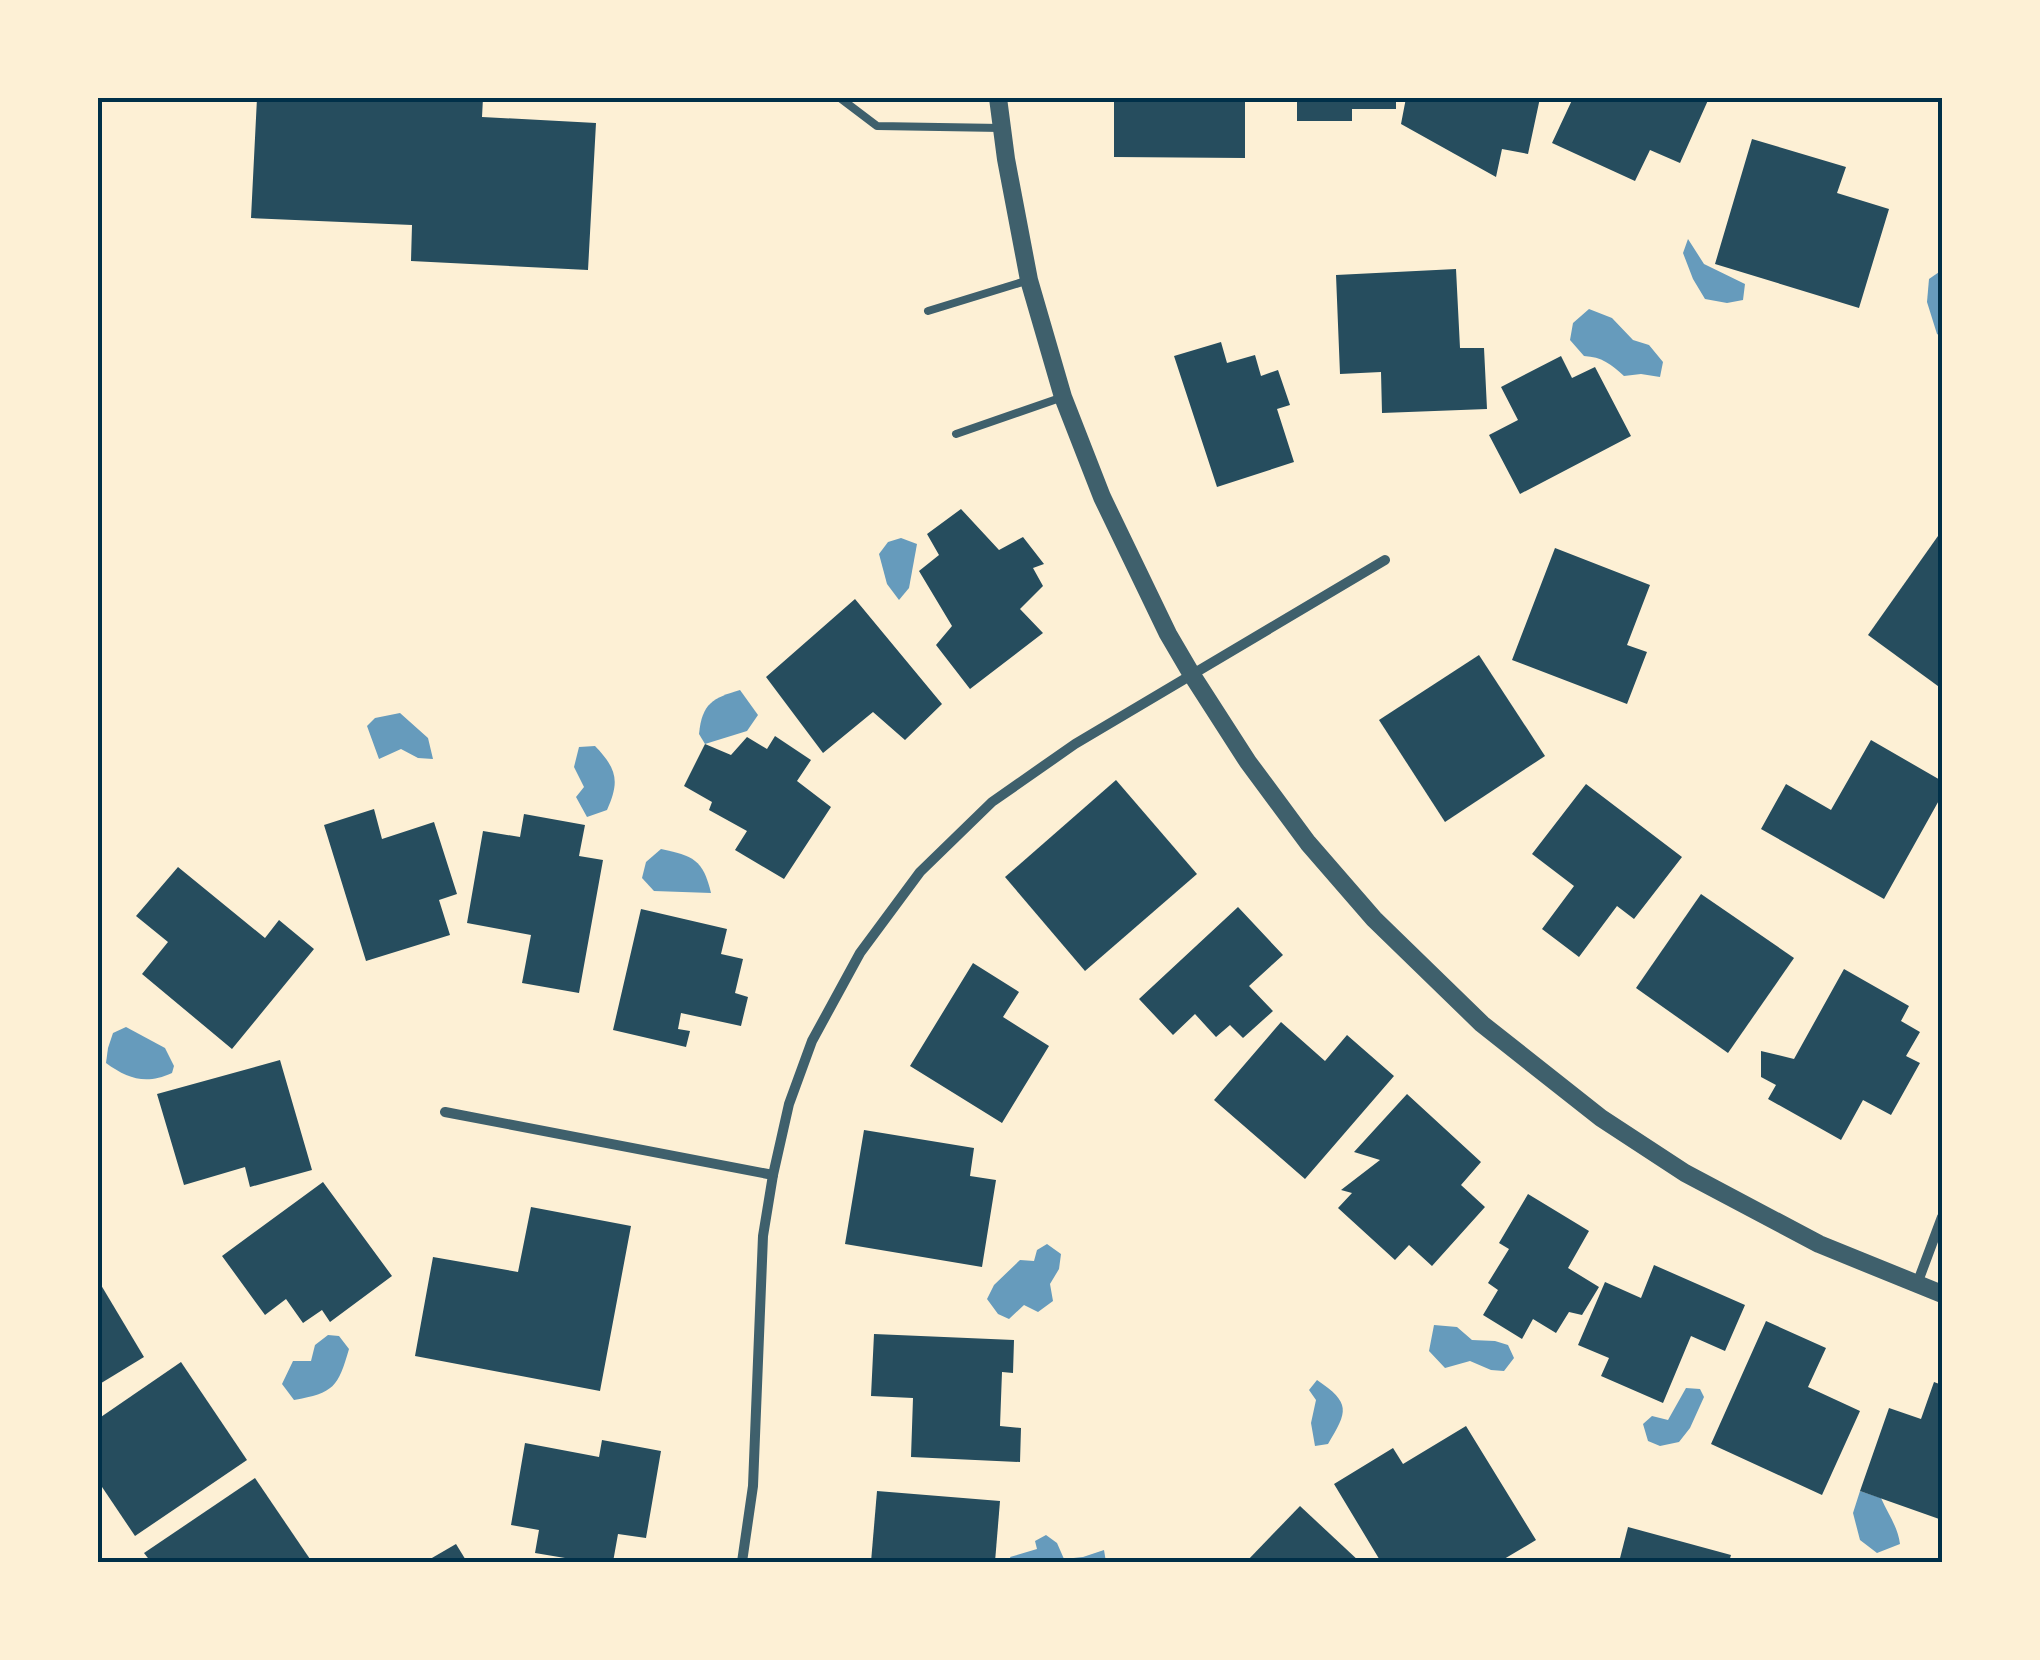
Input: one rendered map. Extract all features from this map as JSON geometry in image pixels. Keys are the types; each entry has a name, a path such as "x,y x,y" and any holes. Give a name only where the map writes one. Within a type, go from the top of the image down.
{"street":[{"path":"998,98 1029,280 1063,398 1102,498 1192,675 1248,762 1308,843 1374,919 1482,1024 1601,1118 1686,1173 1819,1244 1942,1294"},
{"path":"742,1562 754,1486 763,1236 772,1175 789,1104 812,1042 860,953 920,872 992,802 1074,744 1384,560"},
{"path":"445,1112 772,1175"},
{"path":"1916,1286 1942,1217"}],"lane":[{"path":"840,98 877,126 1002,128"},
{"path":"928,311 1029,280"},
{"path":"956,434 1063,398"}],"water":[{"path":"1688,239 1704,264 1745,284 1743,300 1727,303 1705,299 1683,253"},
{"path":"1942,270 1942,337 1937,334 1927,302 1929,279"},
{"path":"1589,309 1612,318 1633,340 1649,345 1663,362 1660,377 1624,376 1606,362 1584,356 1570,340 1573,323"},
{"path":"901,538 917,544 909,588 899,600 887,584 879,554 888,542"},
{"path":"740,690 758,715 747,731 705,744 699,734 706,709 716,699"},
{"path":"400,713 428,738 433,759 418,758 401,749 379,759 367,726 375,718"},
{"path":"595,746 612,769 615,783 607,810 587,817 576,797 584,787 574,767 579,747"},
{"path":"661,849 695,861 711,893 654,891 642,878 646,862"},
{"path":"126,1027 165,1048 174,1066 172,1073 154,1079 138,1078 106,1063 113,1033"},
{"path":"1047,1244 1061,1254 1059,1269 1050,1284 1053,1301 1038,1312 1024,1305 1009,1319 998,1314 987,1299 994,1285 1020,1260 1034,1261 1037,1250"},
{"path":"1434,1325 1457,1327 1472,1340 1508,1345 1514,1358 1504,1371 1470,1361 1445,1368 1429,1351"},
{"path":"328,1335 339,1336 349,1349 337,1380 326,1391 294,1400 282,1384 293,1361 311,1361 315,1345"},
{"path":"1317,1380 1336,1395 1343,1408 1328,1444 1315,1446 1311,1423 1316,1400 1309,1390"},
{"path":"1686,1388 1700,1389 1704,1397 1690,1428 1679,1442 1660,1446 1648,1441 1643,1424 1652,1416 1668,1420"},
{"path":"1860,1491 1881,1498 1900,1544 1877,1553 1860,1540 1853,1513"},
{"path":"1046,1535 1057,1543 1064,1559 1104,1550 1106,1562 1012,1562 1010,1557 1037,1549 1035,1541"}],"building":[{"path":"257,98 483,98 482,117 596,123 588,270 411,261 412,225 251,218"},
{"path":"1114,98 1245,98 1245,158 1114,157"},
{"path":"1297,98 1396,98 1396,109 1352,109 1352,121 1297,121"},
{"path":"1406,98 1540,98 1528,154 1502,149 1496,177 1401,124"},
{"path":"1573,98 1709,98 1680,163 1650,150 1635,181 1552,143"},
{"path":"1752,139 1846,167 1837,193 1889,209 1859,308 1715,264"},
{"path":"1456,269 1460,348 1484,348 1487,409 1382,413 1381,372 1340,374 1336,275"},
{"path":"1221,342 1227,363 1255,355 1261,376 1278,370 1290,405 1277,409 1294,462 1217,487 1174,356"},
{"path":"1561,356 1572,378 1595,367 1631,436 1520,494 1489,435 1518,420 1501,387"},
{"path":"961,509 999,550 1023,537 1044,564 1033,568 1043,586 1020,609 1043,633 970,689 936,645 952,626 919,571 939,555 927,534"},
{"path":"1938,536 1942,539 1942,689 1868,635"},
{"path":"1555,548 1650,585 1627,645 1647,652 1627,704 1512,660"},
{"path":"855,599 942,704 905,740 873,712 823,753 766,677"},
{"path":"1479,655 1545,756 1445,822 1379,720"},
{"path":"775,736 811,760 797,781 831,807 784,879 735,850 747,831 709,810 712,802 684,786 705,744 731,755 747,737 767,749"},
{"path":"1871,740 1942,781 1942,795 1884,899 1761,829 1786,784 1831,810"},
{"path":"1116,780 1197,874 1085,971 1005,877"},
{"path":"1586,784 1682,857 1634,919 1617,906 1579,957 1542,929 1574,886 1532,854"},
{"path":"374,809 382,839 434,822 457,894 439,900 450,935 366,961 324,825"},
{"path":"524,814 585,825 579,856 603,860 579,993 522,983 531,935 467,923 483,831 520,837"},
{"path":"178,867 265,938 279,920 314,949 232,1049 142,974 168,942 136,916"},
{"path":"1701,894 1794,958 1728,1053 1636,988"},
{"path":"1238,907 1283,955 1249,986 1273,1011 1243,1038 1230,1025 1216,1037 1195,1014 1173,1035 1139,999"},
{"path":"641,909 727,929 721,954 743,959 735,993 748,997 741,1026 681,1013 678,1029 690,1031 686,1047 613,1030"},
{"path":"973,963 1019,992 1003,1017 1049,1046 1002,1123 910,1066"},
{"path":"1844,969 1909,1006 1901,1021 1920,1032 1906,1056 1920,1063 1891,1115 1863,1100 1841,1140 1768,1099 1776,1085 1761,1077 1761,1051 1794,1059"},
{"path":"1281,1022 1325,1061 1347,1035 1394,1076 1305,1179 1214,1100"},
{"path":"280,1060 312,1170 250,1187 245,1167 184,1185 157,1094"},
{"path":"1407,1094 1481,1162 1461,1185 1485,1207 1432,1266 1409,1245 1395,1260 1338,1208 1352,1193 1341,1190 1380,1160 1354,1152"},
{"path":"864,1130 974,1148 970,1176 996,1180 982,1267 845,1244"},
{"path":"323,1182 392,1276 330,1322 322,1310 303,1323 286,1299 265,1315 222,1256"},
{"path":"1528,1194 1589,1231 1568,1268 1599,1287 1582,1315 1569,1312 1556,1333 1533,1319 1522,1339 1483,1315 1498,1290 1488,1283 1509,1249 1499,1243"},
{"path":"531,1207 631,1226 600,1391 415,1356 433,1257 518,1272"},
{"path":"1654,1265 1745,1305 1725,1351 1691,1336 1663,1403 1601,1376 1609,1358 1578,1345 1605,1282 1641,1298"},
{"path":"98,1280 144,1357 98,1385"},
{"path":"1766,1321 1826,1348 1808,1387 1860,1411 1822,1495 1711,1444"},
{"path":"874,1334 1014,1340 1013,1373 1002,1372 1000,1426 1021,1428 1020,1462 911,1457 913,1398 871,1396"},
{"path":"181,1362 247,1460 135,1536 98,1481 98,1419"},
{"path":"1934,1382 1942,1385 1942,1520 1860,1491 1889,1408 1921,1419"},
{"path":"1466,1426 1536,1540 1499,1562 1381,1562 1334,1484 1393,1448 1403,1464"},
{"path":"602,1440 661,1451 646,1538 618,1534 613,1562 535,1553 539,1530 511,1525 525,1443 599,1457"},
{"path":"255,1478 312,1562 151,1562 144,1553"},
{"path":"877,1491 1000,1501 995,1562 871,1562"},
{"path":"1300,1506 1360,1562 1246,1562"},
{"path":"1628,1527 1731,1555 1729,1562 1619,1562"},
{"path":"456,1544 467,1562 425,1562"}]}
